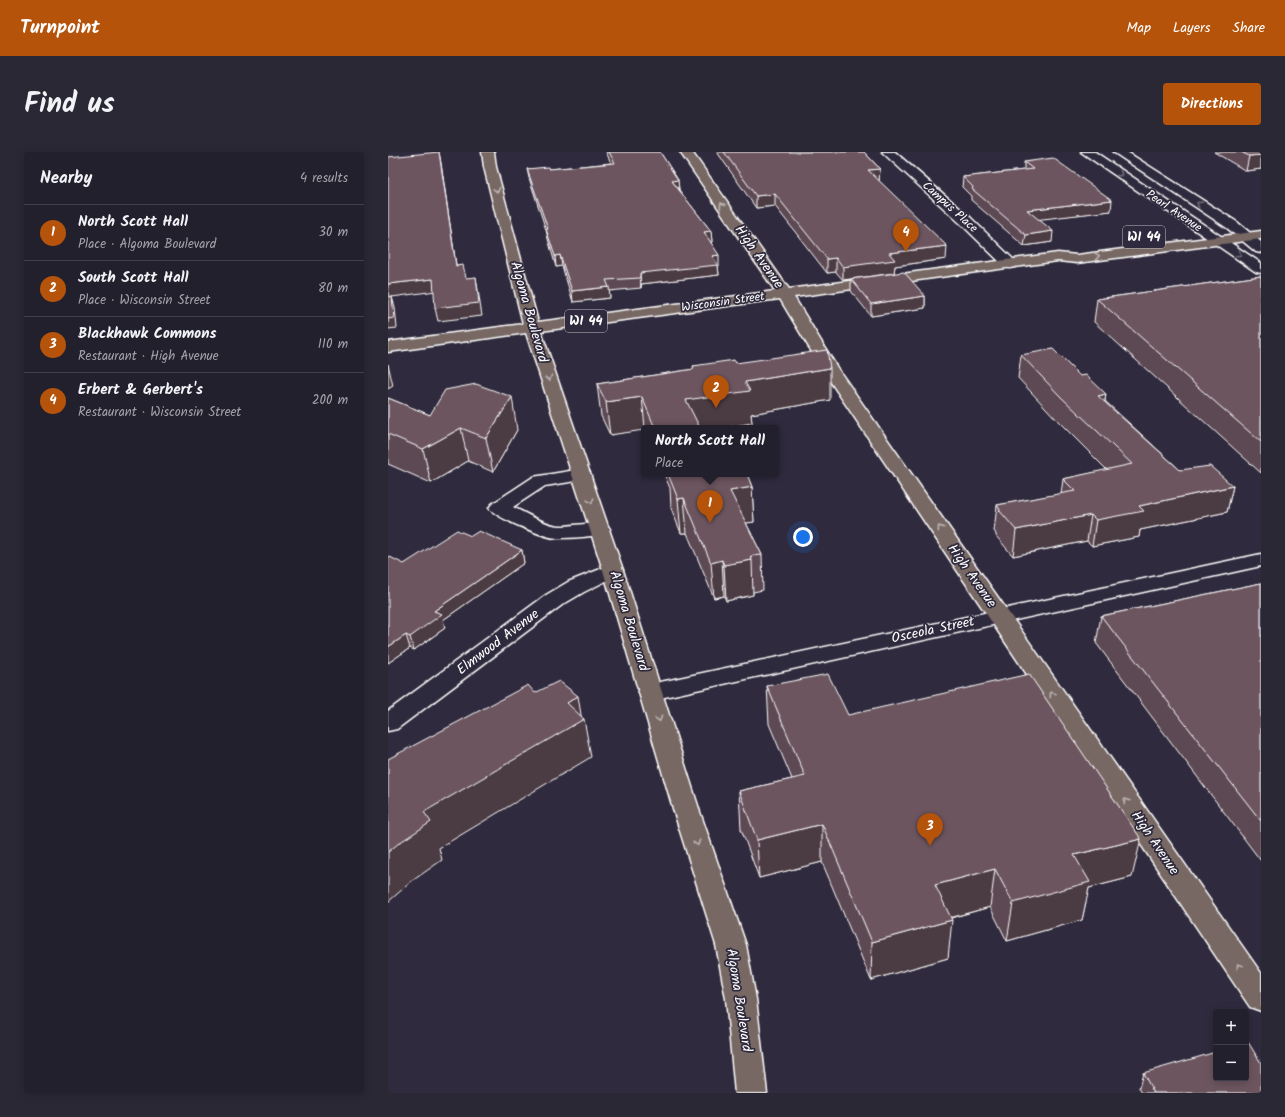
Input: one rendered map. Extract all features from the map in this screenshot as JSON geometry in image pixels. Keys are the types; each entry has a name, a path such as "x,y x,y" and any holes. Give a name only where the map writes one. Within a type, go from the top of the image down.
{"main road":[{"name":"Algoma Boulevard","path":"488,152 490,167 532,328 600,529 652,692 687,812 731,945 741,999 752,1093"},
{"name":"High Avenue","path":"686,152 785,294 830,369 1261,998"},
{"name":"WI 44","path":"1179,232 1232,225"},
{"name":"Wisconsin Street","path":"388,347 1058,257 1077,259 1216,240 1254,228"},
{"name":"Wisconsin Street","path":"1058,257 1068,251 1141,238"}],"street":[{"name":"Campus Place","path":"888,152 966,221 1010,264"},
{"name":"Pearl Avenue","path":"1087,152 1261,269"},
{"name":"Pearl Avenue","path":"1119,152 1232,225 1254,228 1261,249"},
{"path":"582,475 540,481 499,508 525,521 556,532 600,529"},
{"name":"Osceola Street","path":"652,692 1261,560"},
{"name":"Elmwood Avenue","path":"388,723 554,600 576,587 613,570"}],"building":[{"path":"439,152 456,266 463,265 466,278 476,277 479,303 435,308 433,279 388,284 388,157"},
{"path":"609,152 660,152 678,180 672,181 711,231 704,232 719,255 712,256 718,265 640,273 640,278 606,280 609,287 572,291 560,255 555,256 546,229 548,229 527,169 548,167 549,169 615,163"},
{"path":"724,152 864,152 880,169 868,170 947,246 889,253 895,260 843,267 836,258 827,259 775,194 756,196"},
{"path":"1241,152 1261,152 1261,155 1249,156"},
{"path":"1053,158 1112,200 1027,210 1053,231 1026,235 972,189 973,187 963,177 1033,169 1024,162"},
{"path":"904,272 925,296 871,304 851,279"},
{"path":"1261,276 1261,442 1097,299"},
{"path":"392,296 394,318 388,319 388,297"},
{"path":"1053,349 1080,376 1086,375 1106,394 1098,396 1180,470 1210,466 1233,486 1139,506 1144,511 1096,520 1091,515 1016,530 999,510 997,505 1075,491 1063,479 1132,464 1061,397 1021,355"},
{"path":"827,350 830,368 745,382 750,391 686,400 698,425 654,425 642,397 606,402 597,384 694,369 693,366 734,360 736,363"},
{"path":"476,384 512,397 486,438 461,428 423,449 388,434 388,398 430,415 445,390"},
{"path":"669,477 748,477 752,487 730,491 762,555 751,556 752,560 724,565 722,560 711,563 684,498 678,499"},
{"path":"457,530 471,536 479,531 522,550 434,611 442,614 410,637 406,635 388,647 388,556 404,564"},
{"path":"1261,583 1261,821 1101,616"},
{"path":"828,674 848,715 1029,674 1141,839 1074,855 1090,882 1013,903 995,869 935,885 952,920 872,942 822,824 757,840 739,791 805,776 767,686"},
{"path":"559,681 578,696 567,703 584,719 424,812 431,822 388,852 388,759 528,685 535,693"},
{"path":"1249,1044 1261,1063 1261,1093 1154,1093 1143,1073 1213,1053 1213,1081 1249,1081"}],"place":[{"name":"Erbert & Gerbert's","path":"906,252"},
{"name":"South Scott Hall","path":"716,408"},
{"name":"North Scott Hall","path":"710,523"},
{"name":"Blackhawk Commons","path":"930,846"}]}
